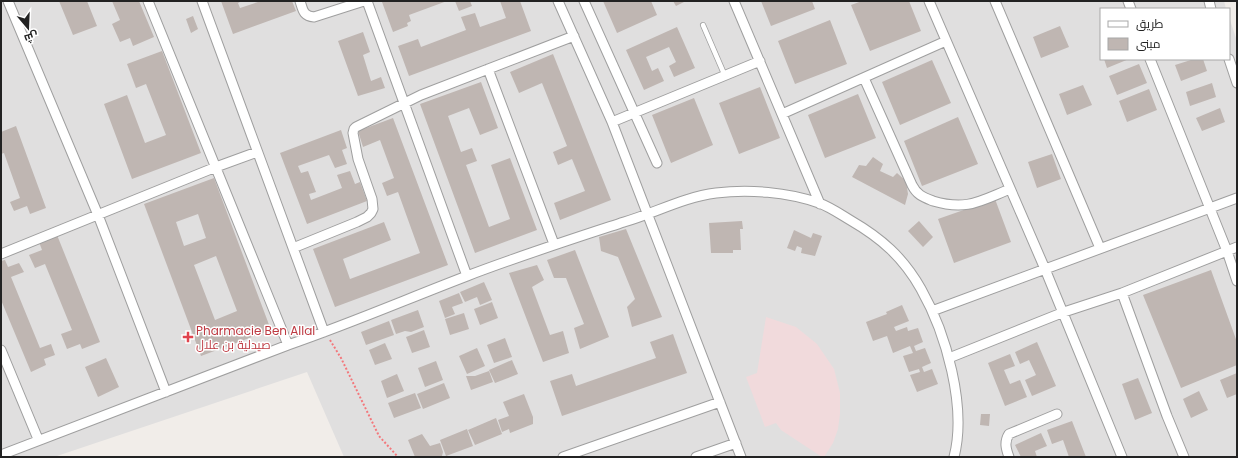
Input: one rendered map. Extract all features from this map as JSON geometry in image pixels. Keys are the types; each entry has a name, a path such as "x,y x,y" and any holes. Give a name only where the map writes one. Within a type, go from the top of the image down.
{"street":[{"path":"8,1 98,215 166,392"},
{"path":"148,1 288,344"},
{"path":"202,1 324,332"},
{"path":"300,1 303,12 306,16 314,17 365,1 467,276"},
{"path":"558,1 612,122 741,457"},
{"path":"584,1 657,163"},
{"path":"734,1 820,204"},
{"path":"929,1 1064,312 1122,457"},
{"path":"995,1 1100,248"},
{"path":"293,248 362,219 372,213 372,199 358,159 353,133 354,129 358,125 421,95 574,36"},
{"path":"782,114 946,41"},
{"path":"1150,60 1227,251 1237,281"},
{"path":"1229,60 1237,83"},
{"path":"612,122 760,62"},
{"path":"488,69 554,244"},
{"path":"864,78 912,185 919,195 948,205 967,205 1010,189"},
{"path":"1,254 216,167 257,152"},
{"path":"1,455 38,439 166,392 288,344 324,332 467,276 554,244 648,215 693,197 717,192 759,192 788,195 820,204 861,226 892,250 914,277 942,334 949,358 953,380 958,430 954,457"},
{"path":"932,311 1237,198"},
{"path":"949,358 1064,312 1122,293 1237,247"},
{"path":"1122,293 1167,416 1184,457"},
{"path":"1,350 38,439"},
{"path":"563,457 720,402"},
{"path":"1009,457 1006,450 1009,434 1057,414"},
{"path":"696,457 736,443"}],"lane":[{"path":"703,25 725,76"}],"path":[{"path":"324,332 341,358 379,436 398,457"}],"shaded area":[{"path":"1,1 1224,1 1226,8 1100,8 1100,60 1230,60 1230,20 1237,41 1237,457 344,457 307,372 54,457 1,457"},
{"path":"766,317 796,327 817,344 834,369 840,393 840,414 838,429 833,443 824,457 781,430 776,423 765,427 746,377 757,373"}],"building":[{"path":"59,1 87,1 97,26 73,35"},
{"path":"112,1 139,1 154,37 133,46 130,38 120,42 112,24 120,20"},
{"path":"221,1 242,1 238,3 240,8 261,1 292,1 296,11 233,34"},
{"path":"447,1 409,15 411,21 407,23 408,26 393,32 382,2"},
{"path":"455,1 470,1 472,6 459,11"},
{"path":"500,1 520,1 531,31 409,76 398,46 418,39 421,47 466,30 461,17 475,13 480,27 506,18"},
{"path":"603,1 651,1 657,15 617,33"},
{"path":"673,1 686,1 676,6"},
{"path":"761,1 812,1 815,9 771,26"},
{"path":"862,1 909,1 921,31 870,51 851,5"},
{"path":"193,16 198,29 191,33 186,19"},
{"path":"830,20 847,64 795,84 778,41"},
{"path":"1060,26 1069,47 1041,58 1033,37"},
{"path":"677,27 695,68 674,77 669,66 676,62 669,47 646,57 652,71 658,68 664,81 644,90 626,50"},
{"path":"363,32 370,52 363,55 371,81 381,77 385,88 358,96 338,41"},
{"path":"162,51 201,153 132,179 104,104 127,95 145,143 166,135 146,84 136,88 127,64"},
{"path":"553,54 611,200 560,220 554,203 585,191 572,159 558,165 553,152 567,146 542,83 519,93 510,72"},
{"path":"932,60 951,103 900,125 882,82"},
{"path":"1104,60 1127,60 1107,68"},
{"path":"1191,60 1203,60 1207,71 1181,81 1175,65"},
{"path":"1139,64 1147,83 1117,95 1109,76"},
{"path":"481,82 498,128 480,135 469,108 448,116 461,152 472,148 477,161 466,165 489,227 510,219 491,165 510,158 537,230 475,253 420,104"},
{"path":"1212,83 1216,97 1190,106 1186,92"},
{"path":"1083,85 1092,105 1067,115 1059,94"},
{"path":"760,87 780,138 739,154 719,103"},
{"path":"1149,89 1157,110 1127,122 1119,101"},
{"path":"858,94 876,138 825,158 808,115"},
{"path":"694,98 713,145 671,163 652,115"},
{"path":"1220,108 1225,122 1202,131 1196,118"},
{"path":"958,117 978,164 922,186 904,141"},
{"path":"393,118 448,265 335,307 313,249 384,222 391,240 343,259 350,279 420,253 398,192 387,196 382,183 394,178 380,140 363,147 358,131"},
{"path":"16,126 46,208 30,214 27,206 14,211 10,202 20,198 4,153 1,154 1,132"},
{"path":"341,130 347,148 342,150 347,164 335,168 329,155 298,166 301,173 308,171 316,192 309,194 311,200 342,188 337,175 350,171 355,184 360,182 367,201 307,224 280,153"},
{"path":"1052,154 1061,179 1037,188 1028,162"},
{"path":"873,157 883,164 880,171 893,177 897,173 906,181 908,194 905,205 852,177 859,165 866,166"},
{"path":"214,178 271,330 201,356 144,204","holes":["198,214 206,238 184,246 176,222","216,256 237,311 215,320 194,265"]},
{"path":"995,199 1011,242 954,263 938,219"},
{"path":"742,221 743,229 740,229 741,250 733,250 733,253 711,253 709,223"},
{"path":"919,221 933,237 923,247 908,231"},
{"path":"626,229 662,317 632,327 627,307 635,299 618,257 601,251 599,237"},
{"path":"794,230 811,238 813,233 822,236 815,256 801,253 802,248 797,246 795,251 787,248"},
{"path":"57,235 100,342 82,349 80,344 67,349 61,334 72,330 45,264 35,268 29,255 42,250 39,242"},
{"path":"575,250 609,337 580,349 574,328 584,324 566,278 554,278 547,260"},
{"path":"5,260 8,267 19,263 24,272 11,277 40,348 51,344 55,355 44,359 46,365 31,372 1,300 1,261"},
{"path":"537,265 544,280 532,287 550,335 563,331 569,353 543,362 509,273"},
{"path":"1211,270 1237,342 1237,365 1181,388 1143,295"},
{"path":"484,282 492,300 480,305 477,297 465,302 460,292"},
{"path":"459,293 463,303 452,307 455,314 445,318 439,301"},
{"path":"492,302 498,318 480,325 474,309"},
{"path":"902,305 909,321 894,327 896,331 907,327 908,331 918,328 923,342 914,346 916,351 925,348 931,363 922,367 924,372 932,369 938,384 917,392 910,375 920,372 919,369 909,372 903,356 913,353 910,346 893,353 887,336 873,341 866,322 887,314 886,312"},
{"path":"418,310 424,327 411,332 405,331 396,334 391,320"},
{"path":"464,313 469,329 450,335 445,319"},
{"path":"389,321 394,335 366,345 361,332"},
{"path":"424,330 430,347 412,353 406,337"},
{"path":"673,334 687,373 562,416 550,381 572,374 576,386 656,358 650,342"},
{"path":"505,338 512,357 494,363 487,345"},
{"path":"1037,342 1056,386 1032,396 1025,380 1036,375 1029,360 1020,364 1015,352"},
{"path":"385,343 392,359 375,365 369,350"},
{"path":"477,348 485,366 467,374 459,356"},
{"path":"1010,354 1015,366 1004,370 1010,384 1020,380 1027,397 1005,406 988,363"},
{"path":"106,358 119,387 98,397 85,367"},
{"path":"512,360 518,374 495,383 489,370"},
{"path":"436,361 443,380 425,387 418,368"},
{"path":"489,371 493,382 471,390 466,376 475,376"},
{"path":"1237,373 1237,394 1227,398 1220,380"},
{"path":"397,374 404,391 387,398 381,381"},
{"path":"1138,378 1152,413 1135,420 1122,384"},
{"path":"444,383 450,398 423,409 417,394"},
{"path":"1199,391 1208,410 1191,418 1183,399"},
{"path":"415,393 421,408 394,418 388,403"},
{"path":"524,394 533,417 533,424 510,433 509,429 502,432 498,420 509,416 503,402"},
{"path":"981,414 990,414 989,426 980,425"},
{"path":"496,418 502,434 475,445 468,430"},
{"path":"1072,421 1086,457 1069,457 1063,440 1052,444 1047,430"},
{"path":"467,429 473,446 446,456 440,440"},
{"path":"1041,433 1047,446 1035,451 1037,457 1021,457 1015,445"},
{"path":"422,434 430,446 440,443 443,452 442,456 415,457 408,440"}],"place":[{"name":"Pharmacie Ben Allal صيدلية بن علال","path":"188,337"}]}
